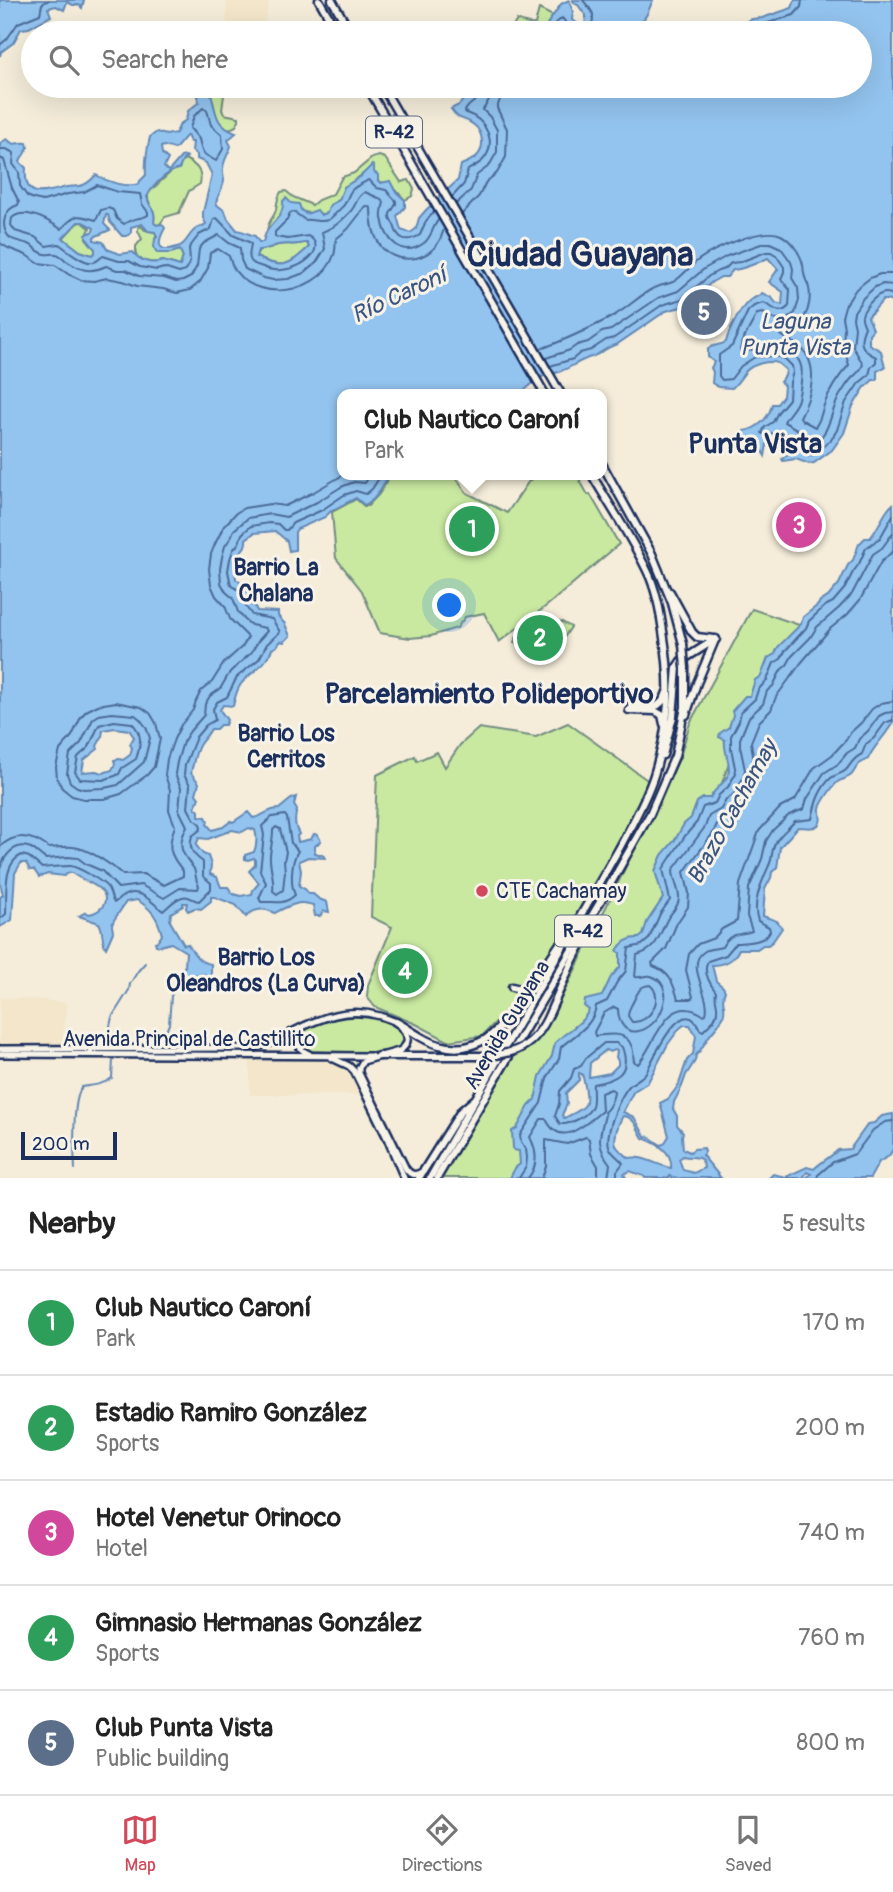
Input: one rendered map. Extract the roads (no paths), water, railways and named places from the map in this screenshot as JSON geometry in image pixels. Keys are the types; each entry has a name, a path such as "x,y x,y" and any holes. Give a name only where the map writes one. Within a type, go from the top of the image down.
{"main road":[{"path":"319,0 331,21"},
{"path":"332,0 344,21"},
{"name":"R-42","path":"374,98 542,389"},
{"name":"R-42","path":"389,98 558,389"},
{"name":"Avenida Guayana","path":"437,1178 650,814 675,756 685,707 683,644 672,603 652,554 607,475"},
{"name":"Avenida Guayana","path":"430,1178 643,804 654,776 663,739 670,695 659,602 642,560 595,480"},
{"path":"664,581 692,632 697,637 716,639"},
{"path":"675,756 697,683 716,639"},
{"path":"654,776 667,744 673,717 677,667 681,661 716,639"},
{"path":"663,739 662,715 655,711 630,708 647,708 662,704 668,680"},
{"path":"378,1056 507,1054 527,1045 539,1032 550,1012 603,897"},
{"path":"396,1022 431,1043 463,1047 478,1043 488,1037 516,1006 577,921"},
{"path":"516,1006 512,987 520,989 532,984"},
{"name":"Avenida Principal de Castillito","path":"0,1051 247,1048 275,1041 335,1013 369,1013 396,1022"},
{"path":"396,1022 405,1031 407,1044 399,1051 363,1061 359,1073 408,1172 417,1175 427,1166"},
{"path":"309,1023 299,1033 298,1045 304,1052 342,1062 354,1071 404,1178"},
{"name":"Avenida Principal de Castillito","path":"0,1051 378,1056"},
{"name":"R-42","path":"419,1178 461,1111 476,1098"}],"water":[{"path":"0,0 84,0 82,8 67,2 64,10 56,6 48,8 51,16 42,21 21,21 21,29 13,43 1,52 0,56"},
{"path":"569,0 574,21 549,21 561,4"},
{"path":"573,0 653,0 643,21 585,21 586,16"},
{"path":"795,0 893,0 893,303 883,300 868,317 873,329 869,334 869,344 881,351 885,367 877,371 877,380 865,387 853,406 844,433 832,450 809,464 796,459 783,461 790,452 796,450 795,445 781,441 771,442 767,444 765,456 761,449 746,447 745,443 739,441 744,431 762,422 772,404 777,404 783,396 784,386 780,382 786,370 778,364 766,362 753,366 732,388 718,387 712,383 711,368 714,362 708,357 708,349 726,342 745,305 762,293 782,305 783,292 769,282 778,269 768,258 733,270 727,277 712,282 685,306 666,311 616,345 543,377 526,389 337,389 337,480 387,480 376,497 368,503 364,505 356,498 325,517 297,529 295,550 289,551 287,541 275,531 254,533 246,539 245,547 239,553 236,579 241,583 251,582 247,589 251,593 252,605 257,611 278,612 290,636 272,649 266,660 241,684 233,706 223,705 220,710 227,720 225,725 211,729 201,742 191,773 199,783 196,794 199,798 195,807 199,816 206,817 212,830 233,822 248,812 253,818 279,809 296,797 294,805 297,810 295,822 299,834 298,842 311,839 314,834 318,835 321,841 315,846 315,853 325,858 308,857 299,861 299,886 327,902 329,912 324,911 320,916 315,916 313,905 299,903 275,913 264,909 256,910 246,917 236,905 215,897 211,897 211,901 201,909 188,911 187,903 183,903 183,906 171,913 170,921 184,945 188,944 200,960 211,964 209,980 204,974 195,975 185,985 179,981 175,982 175,977 185,966 186,952 171,943 156,945 155,942 162,935 159,924 154,914 137,900 126,902 114,920 113,932 106,948 99,923 79,916 98,911 104,904 103,893 72,873 39,877 26,863 21,863 15,873 12,920 0,927 0,897 3,895 0,883 0,143 7,139 14,144 27,143 28,147 20,162 26,168 28,186 37,192 81,186 96,175 117,184 139,184 146,175 150,137 157,132 166,135 176,133 180,124 186,120 188,111 199,102 198,98 212,98 219,121 228,130 236,133 228,140 231,146 224,163 224,181 216,204 225,211 237,230 263,242 286,198 291,203 299,204 306,214 317,210 321,215 327,213 330,205 339,200 344,187 372,165 378,175 378,181 390,181 395,191 405,200 405,207 397,216 401,230 410,233 416,229 419,218 426,210 458,180 461,165 480,153 482,140 477,128 457,116 451,109 459,105 462,98 872,98 872,21 747,21 792,8","holes":["187,135 190,142 193,142 192,151 197,155 197,159 206,163 212,175 203,212 206,224 194,231 182,245 163,249 160,240 165,228 162,224 154,223 153,211 147,197 156,184 179,169 187,157 181,157 169,171 164,167 168,159 162,154 161,147 175,149","108,215 110,222 122,236 131,233 131,227 142,224 148,231 155,232 157,237 154,247 157,253 180,250 183,257 180,266 163,261 146,261 133,252 120,254 107,249 103,242 94,240 94,237 110,230 104,224","78,222 83,222 94,228 86,238 95,253 92,255 80,251 63,238","307,243 309,247 285,264 273,264 256,257 258,250 281,244","103,730 129,730 134,737 130,744 130,755 123,760 114,760 112,770 103,773 82,772 84,760 98,749","249,828 255,830 254,852 245,855 245,859 255,859 255,865 249,871 259,883 252,894 241,896 233,894 228,887 221,887 217,877 210,874 208,856 196,845 199,838 208,839 232,830 242,832"]},
{"name":"Brazo Cachamay","path":"893,504 893,722 868,759 859,764 850,776 839,781 825,798 820,808 819,824 812,828 798,827 780,847 777,868 772,872 765,889 763,916 777,921 782,928 768,945 757,949 739,949 728,961 712,965 716,981 725,991 723,1017 696,1055 674,1102 677,1125 683,1132 683,1149 690,1152 704,1148 702,1155 721,1178 645,1178 630,1171 624,1174 626,1178 510,1178 520,1164 519,1151 513,1148 512,1131 517,1128 535,1100 540,1076 552,1056 555,1043 586,1015 589,1010 584,1006 585,1000 602,996 611,977 620,967 620,953 617,951 621,945 643,935 647,922 663,898 655,871 662,855 691,818 697,802 710,798 728,775 725,740 719,737 720,733 729,727 732,711 745,696 750,696 755,680 761,676 768,658 775,654 778,647 801,624 803,617 828,597 839,584 859,544 865,538 870,538","holes":["690,1025 696,1036 693,1054 687,1060 679,1084 668,1099 660,1103 669,1136 661,1145 645,1136 634,1117 623,1112 634,1091 648,1082 668,1044 680,1028","606,1050 617,1051 618,1065 610,1073 589,1077 590,1063","579,1073 582,1074 586,1090 585,1105 564,1118 562,1115 567,1104 566,1093 579,1080","623,1116 630,1119 643,1138 666,1152 671,1168 640,1158 629,1158 620,1151 615,1142","683,1156 702,1160 704,1168 694,1173 683,1170 679,1159"]},
{"path":"893,1114 893,1149 889,1156 879,1162 870,1178 806,1178 811,1174 807,1172 803,1178 769,1178 773,1174 786,1177 807,1167 814,1169 838,1150 850,1149 868,1124 874,1123 882,1116"}],"waterway":[{"path":"114,1043 110,1026 112,1017 145,963"},
{"path":"162,1041 169,1024 171,996 177,982"},
{"path":"75,1169 74,1126 79,1093 82,1087 112,1078 113,1060"}],"place":[{"name":"Club Punta Vista","path":"704,312"},
{"name":"Hotel Venetur Orinoco","path":"799,525"},
{"name":"Club Nautico Caroní","path":"472,529"},
{"name":"Estadio Ramiro González","path":"540,638"},
{"name":"CTE Cachamay","path":"482,891"},
{"name":"Gimnasio Hermanas González","path":"405,971"}],"district":[{"name":"Ciudad Guayana","path":"580,255"},
{"name":"Punta Vista","path":"755,444"},
{"name":"Barrio La Chalana","path":"276,580"},
{"name":"Parcelamiento Polideportivo","path":"489,694"},
{"name":"Barrio Los Cerritos","path":"286,746"},
{"name":"Barrio Los Oleandros (La Curva)","path":"266,970"}],"water label":[{"name":"Río Caroní","path":"399,295"},
{"name":"Laguna Punta Vista","path":"795,334"}]}
